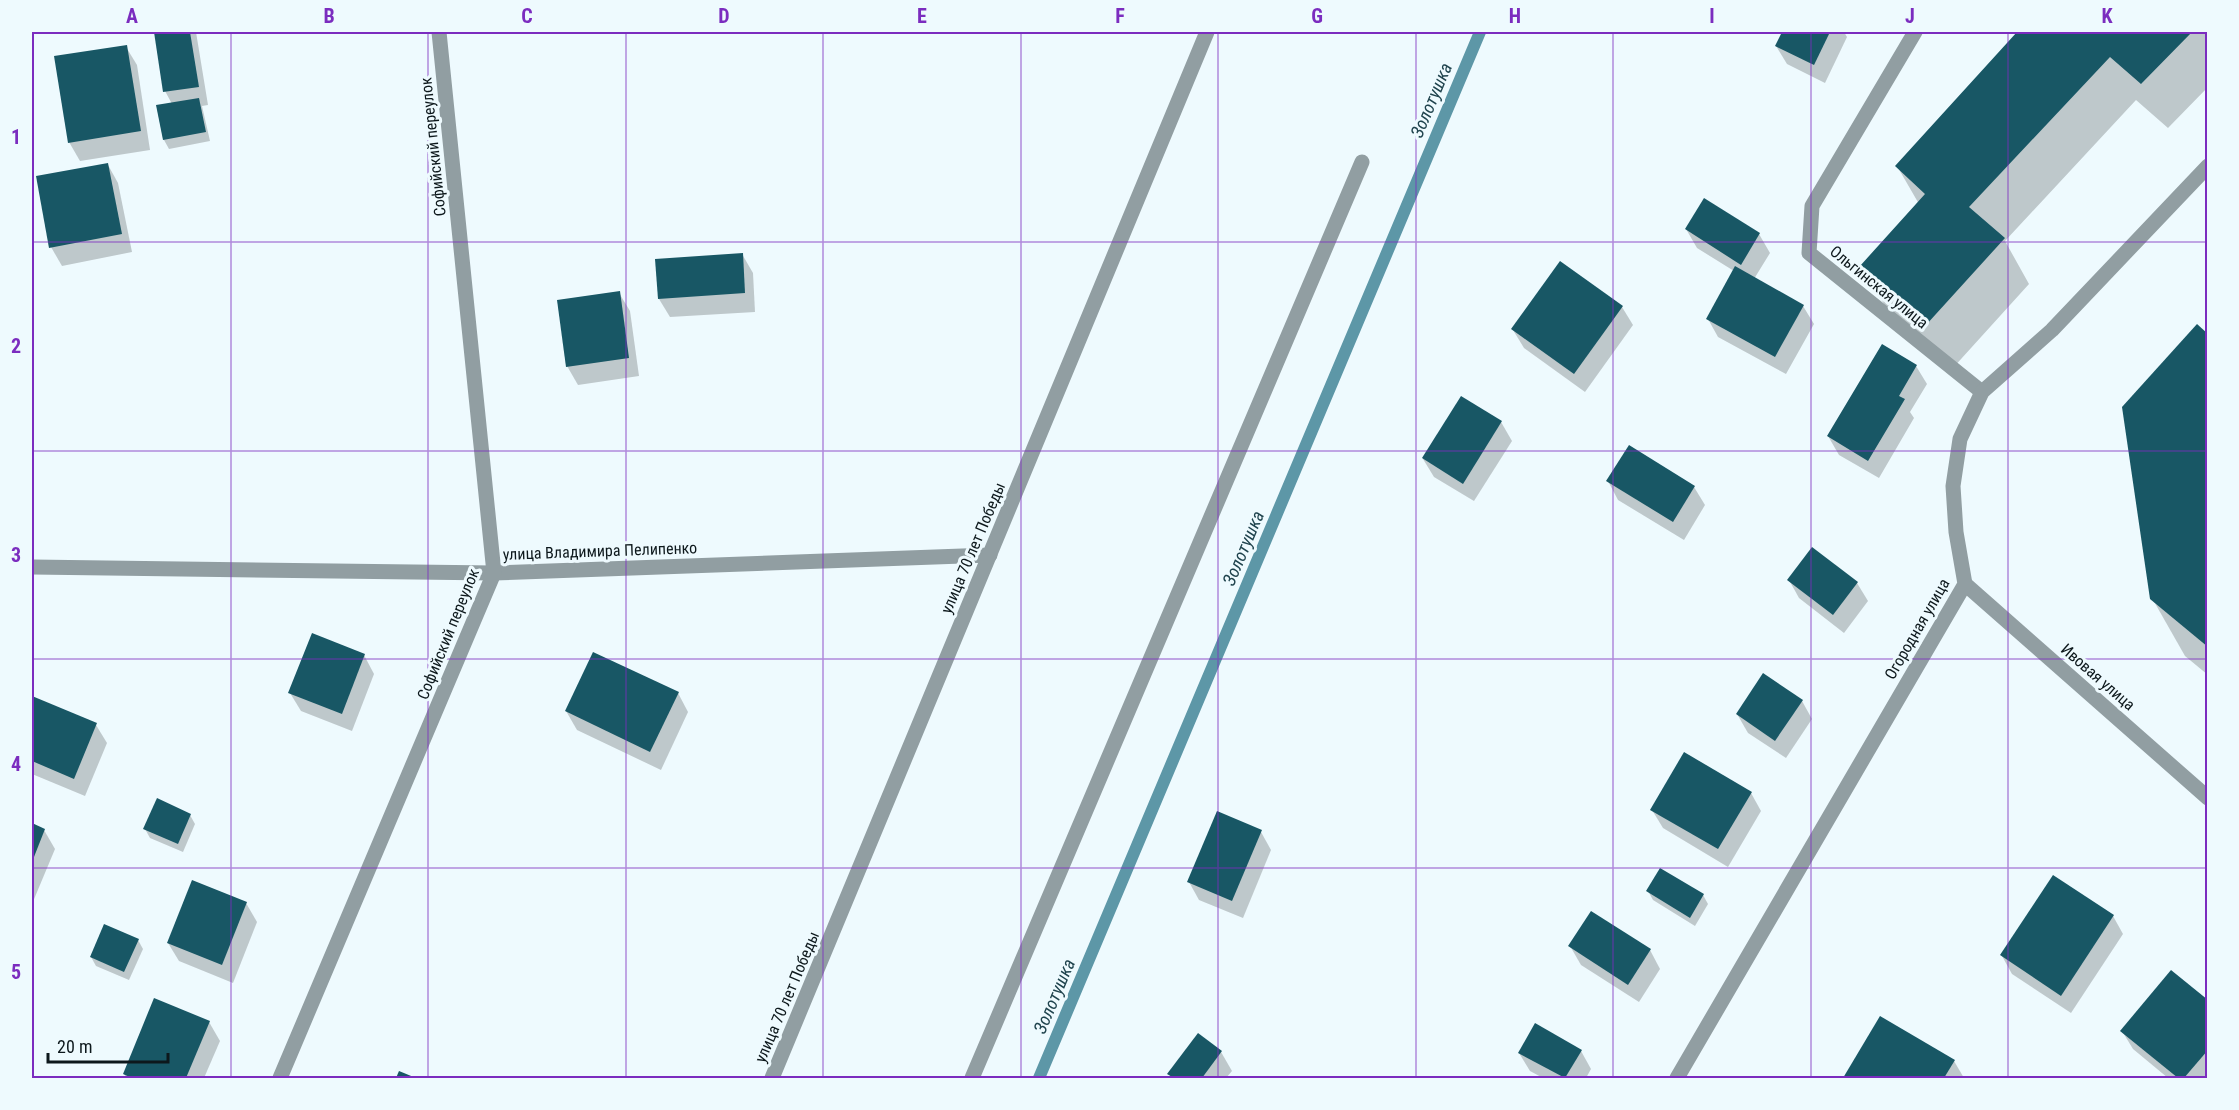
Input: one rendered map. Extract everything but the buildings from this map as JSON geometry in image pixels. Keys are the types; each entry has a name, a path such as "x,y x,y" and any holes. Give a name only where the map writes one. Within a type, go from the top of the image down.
{"street":[{"name":"Софийский переулок","path":"280,1078 494,573 439,32"},
{"name":"улица 70 лет Победы","path":"772,1078 1207,32"},
{"name":"Ольгинская улица","path":"1915,32 1812,206 1809,253 1982,392"},
{"path":"972,1078 1362,162"},
{"name":"Огородная улица","path":"1677,1078 1965,584 1956,532 1953,486 1960,439 1982,392 2052,330 2208,166"},
{"name":"улица Владимира Пелипенко","path":"32,567 494,573 990,555"},
{"name":"Ивовая улица","path":"1965,584 2208,798"}],"waterway":[{"name":"Золотушка","path":"1039,1078 1480,32"}]}
